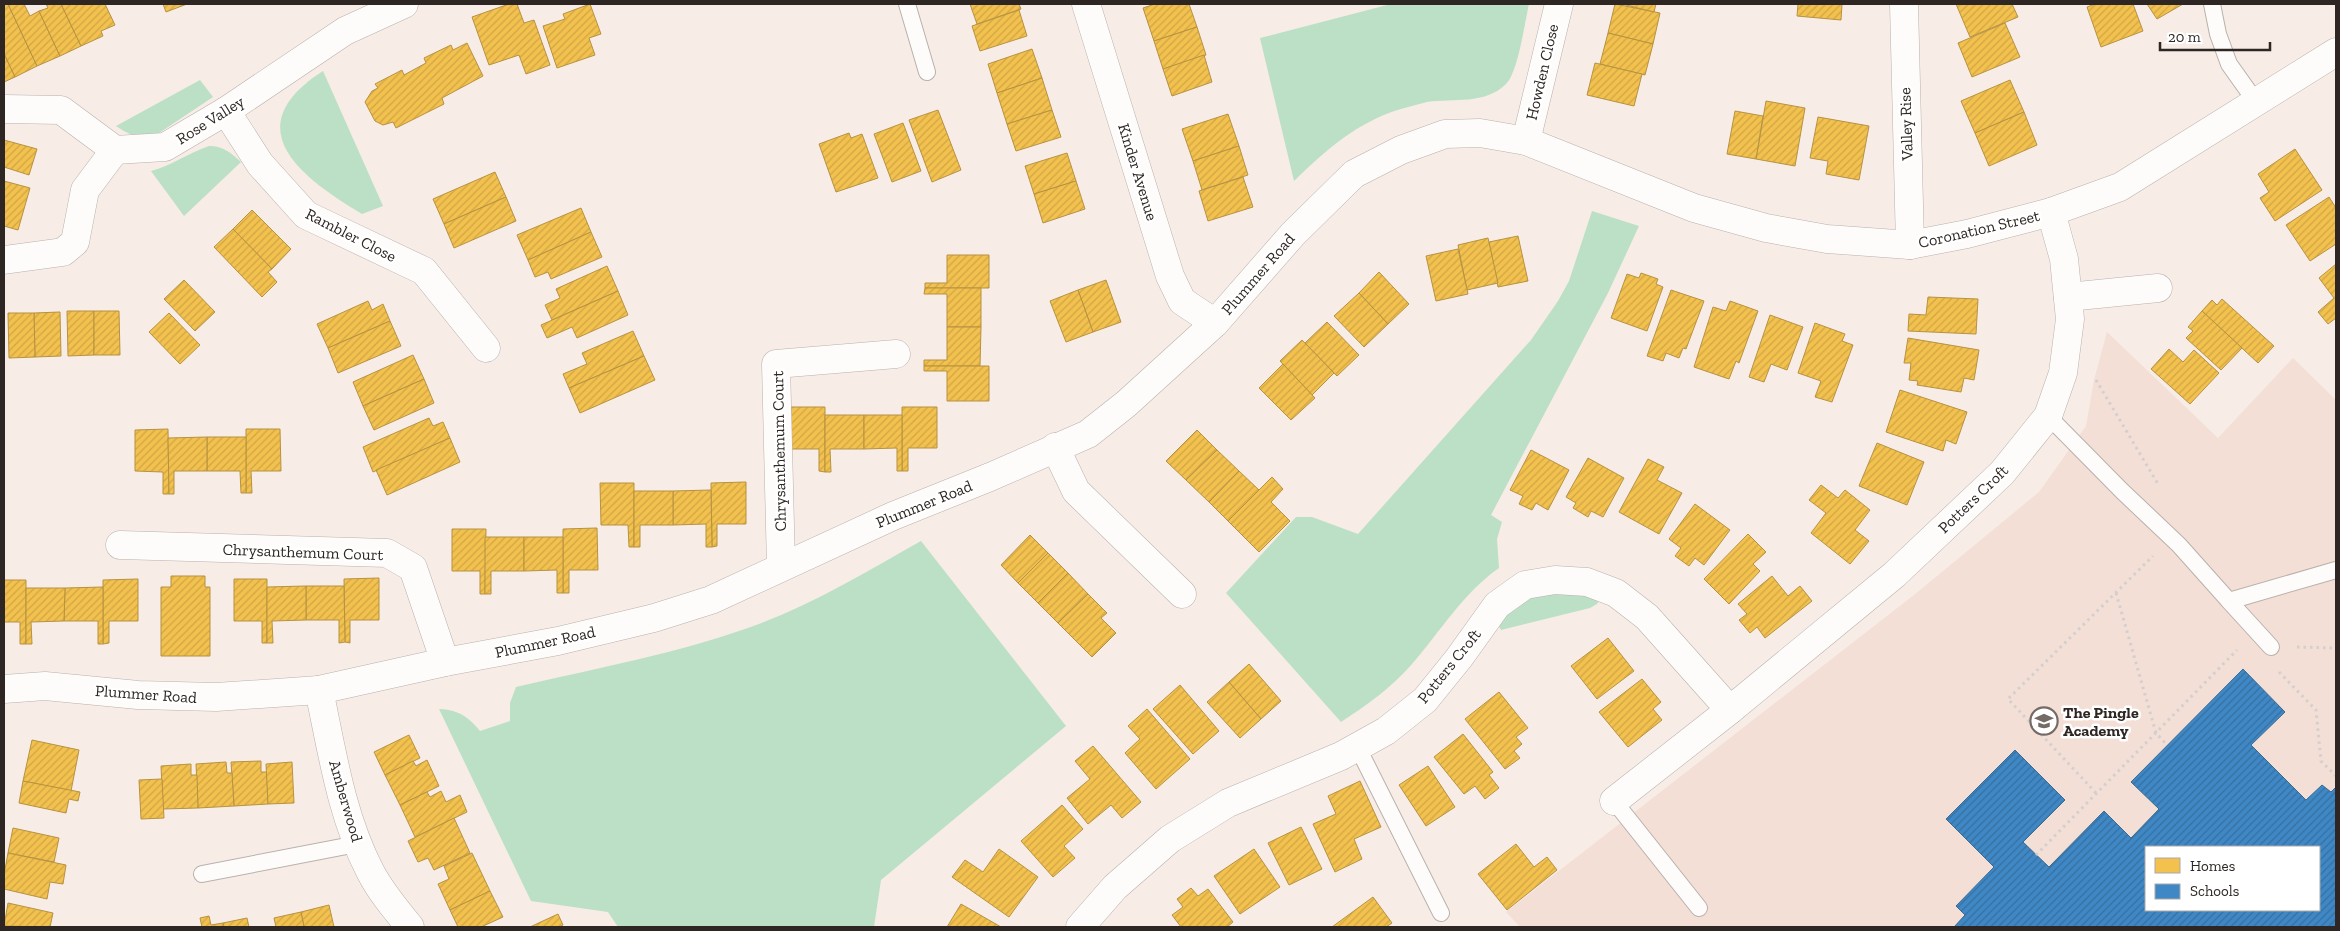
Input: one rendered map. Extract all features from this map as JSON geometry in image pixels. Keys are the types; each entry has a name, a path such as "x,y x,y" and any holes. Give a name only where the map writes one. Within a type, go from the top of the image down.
{"street":[{"name":"Rose Valley","path":"115,150 166,147 226,111 345,31 404,4"},
{"name":"Kinder Avenue","path":"1086,4 1170,276 1182,300 1215,323"},
{"name":"Howden Close","path":"1526,141 1558,4"},
{"name":"Valley Rise","path":"1904,4 1910,245"},
{"name":"Coronation Street","path":"1445,134 1480,133 1526,141 1694,208 1766,228 1827,239 1910,245 1967,234 2051,212 2120,187 2256,102 2334,58"},
{"path":"4,110 60,110 115,150 85,190 75,242 63,252 4,260"},
{"name":"Rambler Close","path":"226,111 260,164 306,215 424,271 486,348"},
{"name":"Plummer Road","path":"4,689 46,686 138,695 216,698 319,690 445,662 558,641 654,618 711,600 893,516 990,478 1055,447 1088,434 1126,404 1215,323 1292,234 1354,174 1401,150 1445,134"},
{"name":"Potters Croft","path":"1614,801 1730,710 1894,575 2002,473 2048,416 2064,365 2070,319 2064,260 2051,212"},
{"path":"2068,297 2158,288"},
{"name":"Chrysanthemum Court","path":"781,567 776,364 896,354"},
{"path":"1055,447 1076,491 1182,594"},
{"name":"Chrysanthemum Court","path":"120,545 387,553 413,568 445,662"},
{"name":"Potters Croft","path":"1080,927 1115,887 1170,839 1228,803 1341,756 1386,731 1425,700 1459,658 1497,605 1526,585 1555,580 1587,582 1616,593 1647,617 1730,710"},
{"name":"Amberwood","path":"319,690 339,784 357,844 371,873 410,927"}],"lane":[{"path":"907,4 927,72"},
{"path":"2212,4 2218,34 2229,64 2256,102"},
{"path":"2048,416 2179,545 2271,647"},
{"path":"2229,601 2336,570"},
{"path":"1357,746 1442,913"},
{"path":"1614,801 1699,908"},
{"path":"202,874 357,844"}],"path":[{"path":"2064,365 2088,368 2162,491 2141,509"},
{"path":"2096,793 2008,699 2154,555"},
{"path":"2116,593 2156,733 2167,745"},
{"path":"2271,647 2336,648"},
{"path":"2036,855 2239,648"},
{"path":"2274,668 2316,710 2321,761 2336,776"}],"shaded area":[{"name":"The Pingle Academy","path":"2107,332 2218,438 2293,358 2336,400 2336,927 1520,927 1506,912 1914,595 2039,492 2086,426 2094,380"}],"green space":[{"path":"1391,4 1529,4 1517,58 1510,78 1498,91 1489,95 1479,98 1427,102 1401,109 1370,121 1330,148 1294,181 1260,38"},
{"path":"323,71 383,206 362,214 339,200 300,168 287,150 280,132 283,112 297,92"},
{"path":"200,80 213,97 156,135 135,136 116,126"},
{"path":"209,146 223,149 241,162 184,216 151,171"},
{"path":"1592,211 1639,226 1608,293 1491,515 1502,522 1497,539 1499,568 1463,601 1396,681 1369,703 1341,722 1226,593 1296,517 1312,517 1358,534 1531,340 1558,301 1569,281"},
{"path":"921,541 1066,726 881,880 874,927 618,927 608,912 531,901 439,709 462,715 480,731 510,721 510,703 516,687 669,652 759,624 821,596"},
{"path":"1539,591 1602,596 1597,604 1590,608 1501,630 1495,619"}],"building: Homes":[{"path":"4,4 8,4 37,66 15,77 4,54"},
{"path":"8,4 24,4 30,16 39,11 60,56 37,66"},
{"path":"46,4 61,4 81,46 60,56 39,11 48,8"},
{"path":"61,4 105,4 115,25 101,31 103,36 81,46"},
{"path":"163,4 187,4 166,12"},
{"path":"509,4 517,4 524,23 534,20 550,65 526,74 519,55 489,65 472,17"},
{"path":"590,4 601,34 589,38 595,55 557,68 543,26 565,19 563,14"},
{"path":"970,4 1019,4 1021,9 977,24"},
{"path":"1155,4 1189,4 1197,27 1154,41 1143,8"},
{"path":"1615,4 1660,13 1653,44 1608,33"},
{"path":"1622,4 1656,4 1654,12"},
{"path":"1798,4 1842,4 1841,20 1797,16"},
{"path":"1956,4 2012,4 2018,17 1970,37"},
{"path":"2095,4 2133,4 2143,31 2101,47 2087,7"},
{"path":"2147,4 2183,4 2157,19"},
{"path":"1019,10 1027,36 980,51 972,26"},
{"path":"2005,23 2020,57 1972,77 1958,43"},
{"path":"1197,27 1206,55 1163,69 1154,41"},
{"path":"1608,33 1653,44 1645,75 1600,64"},
{"path":"467,43 483,76 442,98 444,104 396,128 393,122 383,125 375,121 365,102 372,91 378,88 375,84 402,70 404,75 426,63 424,58 451,45 453,50"},
{"path":"1032,49 1042,78 997,93 988,64"},
{"path":"4,54 15,77 4,82"},
{"path":"1204,55 1212,82 1172,96 1163,69"},
{"path":"1595,63 1642,74 1634,106 1587,95"},
{"path":"1042,78 1052,110 1007,124 997,93"},
{"path":"2010,80 2024,112 1975,133 1961,101"},
{"path":"1766,101 1805,108 1795,166 1756,159"},
{"path":"938,110 961,170 932,182 909,120"},
{"path":"1052,110 1061,137 1016,151 1007,124"},
{"path":"1735,111 1763,116 1756,159 1727,154"},
{"path":"2024,112 2037,145 1989,166 1975,133"},
{"path":"1228,114 1239,146 1193,161 1182,129"},
{"path":"1818,117 1869,126 1859,180 1826,174 1828,161 1810,158"},
{"path":"903,123 921,171 892,182 874,134"},
{"path":"849,133 851,138 862,134 878,178 836,192 819,144"},
{"path":"4,140 37,149 29,175 4,167"},
{"path":"1239,146 1248,175 1202,190 1193,161"},
{"path":"2295,149 2322,190 2275,221 2260,198 2269,192 2258,174"},
{"path":"1067,153 1076,181 1034,194 1025,166"},
{"path":"495,172 506,197 444,224 433,199"},
{"path":"1243,177 1253,207 1208,221 1199,191"},
{"path":"4,181 30,188 18,230 4,226"},
{"path":"1076,181 1085,209 1043,223 1034,194"},
{"path":"506,197 516,221 454,248 444,224"},
{"path":"2329,197 2336,208 2336,244 2310,261 2286,225"},
{"path":"581,208 591,232 528,260 517,235"},
{"path":"252,210 291,249 272,269 233,229"},
{"path":"233,229 272,269 268,272 277,282 262,297 214,247"},
{"path":"591,232 602,257 551,279 548,272 535,277 528,260"},
{"path":"1518,236 1528,281 1498,287 1489,242"},
{"path":"1488,238 1498,283 1467,290 1458,245"},
{"path":"1458,249 1468,294 1436,301 1426,256"},
{"path":"947,255 989,255 989,288 925,288 925,283 947,283"},
{"path":"2336,264 2336,318 2328,324 2318,312 2334,298 2319,278"},
{"path":"607,266 618,291 552,320 545,305 560,298 556,289"},
{"path":"1379,272 1409,304 1388,324 1359,293"},
{"path":"1641,273 1658,279 1656,284 1663,287 1647,331 1611,318 1627,274 1639,278"},
{"path":"184,280 215,312 195,331 164,299"},
{"path":"1106,280 1121,322 1093,332 1078,290"},
{"path":"925,288 981,288 981,327 947,327 947,294 924,294"},
{"path":"1078,290 1093,332 1066,342 1050,301"},
{"path":"1671,290 1704,301 1686,349 1683,348 1679,358 1666,353 1663,361 1647,356"},
{"path":"618,291 628,315 577,338 572,327 547,338 541,325"},
{"path":"1359,293 1388,324 1364,347 1334,316"},
{"path":"1928,297 1978,299 1976,334 1908,331 1909,314 1926,315"},
{"path":"2222,299 2274,346 2258,363 2202,311 2212,300 2217,305"},
{"path":"368,301 372,310 383,304 390,321 328,348 317,324"},
{"path":"1730,301 1758,311 1739,363 1736,361 1729,379 1694,367 1713,307 1726,311"},
{"path":"67,311 94,311 94,355 68,356"},
{"path":"94,311 119,311 120,355 94,355"},
{"path":"2202,311 2242,348 2221,370 2186,338 2193,331 2188,327"},
{"path":"60,312 61,356 35,357 34,313"},
{"path":"8,313 34,313 35,357 9,358"},
{"path":"169,313 200,345 180,364 149,332"},
{"path":"1770,315 1803,327 1787,370 1771,364 1764,382 1749,377"},
{"path":"390,321 401,346 338,373 328,348"},
{"path":"1327,322 1359,355 1337,376 1305,343"},
{"path":"1815,323 1845,334 1842,341 1853,345 1832,402 1815,397 1821,381 1798,373"},
{"path":"947,327 981,327 980,366 924,366 924,360 947,360"},
{"path":"633,331 644,356 569,388 563,374 587,364 582,353"},
{"path":"1908,338 1979,350 1974,380 1964,378 1961,392 1917,385 1918,381 1909,380 1911,363 1904,363"},
{"path":"1302,340 1334,373 1312,395 1280,361"},
{"path":"2169,349 2183,362 2194,350 2219,373 2190,404 2151,369"},
{"path":"413,355 424,379 363,406 353,382"},
{"path":"644,356 655,380 580,413 569,388"},
{"path":"1283,364 1315,398 1291,420 1259,388"},
{"path":"924,366 989,366 989,401 947,401 947,371 924,371"},
{"path":"424,379 434,403 374,430 363,406"},
{"path":"1900,390 1967,412 1956,444 1946,440 1943,451 1886,432"},
{"path":"791,407 825,407 825,472 819,471 819,449 791,449"},
{"path":"902,407 937,407 937,448 908,448 908,471 902,471"},
{"path":"825,415 864,415 864,449 830,449 831,472 825,472"},
{"path":"864,415 902,415 902,471 897,471 897,448 864,449"},
{"path":"429,418 433,426 443,422 450,438 373,472 363,447"},
{"path":"168,429 169,494 163,494 163,472 135,471 135,430"},
{"path":"246,429 280,429 281,471 251,471 252,493 246,493"},
{"path":"1197,430 1217,450 1186,480 1166,461"},
{"path":"207,437 246,437 246,493 241,493 240,471 207,471"},
{"path":"207,437 207,471 174,471 174,494 169,494 168,438"},
{"path":"450,438 460,462 387,495 376,470"},
{"path":"1877,443 1924,462 1907,505 1859,486"},
{"path":"1217,450 1239,471 1209,502 1186,480"},
{"path":"1531,450 1569,470 1548,510 1536,503 1532,510 1519,504 1523,496 1510,490"},
{"path":"1588,458 1624,478 1603,517 1591,511 1588,517 1573,508 1576,503 1566,497"},
{"path":"1648,459 1664,467 1657,480 1682,493 1659,534 1619,512"},
{"path":"1239,471 1259,490 1228,521 1209,502"},
{"path":"1272,477 1283,489 1271,502 1290,521 1259,552 1228,521"},
{"path":"746,482 746,524 717,524 717,546 712,547 711,483"},
{"path":"600,483 634,483 634,547 629,547 628,525 601,525"},
{"path":"1821,485 1838,498 1845,490 1870,510 1855,530 1869,541 1850,564 1811,533 1826,513 1809,500"},
{"path":"711,490 712,547 706,547 706,524 673,525 673,491"},
{"path":"634,491 673,491 673,525 640,525 640,547 634,547"},
{"path":"1695,504 1730,530 1704,565 1695,558 1689,566 1675,556 1681,548 1669,539"},
{"path":"597,528 598,570 569,570 569,593 563,593 563,529"},
{"path":"452,529 486,529 485,594 480,594 480,571 452,571"},
{"path":"1748,534 1766,552 1753,564 1760,571 1729,604 1704,579"},
{"path":"1030,535 1048,553 1018,583 1001,565"},
{"path":"485,537 524,537 524,571 491,571 491,594 485,594"},
{"path":"524,537 563,537 563,593 557,593 557,570 524,571"},
{"path":"1048,553 1068,573 1038,603 1018,583"},
{"path":"1068,573 1088,594 1058,623 1038,603"},
{"path":"171,576 205,576 205,587 210,587 210,656 161,656 161,587 171,587"},
{"path":"1772,576 1788,596 1800,586 1812,601 1765,638 1757,627 1750,633 1739,620 1747,614 1738,604"},
{"path":"379,578 379,620 350,620 350,643 345,642 344,579"},
{"path":"138,579 138,621 109,621 109,643 103,644 103,580"},
{"path":"234,579 267,579 267,643 262,643 262,621 234,621"},
{"path":"4,580 26,580 26,644 20,644 20,622 4,622"},
{"path":"306,586 344,586 345,642 339,643 339,620 306,620"},
{"path":"306,586 306,620 272,621 273,643 267,643 267,587"},
{"path":"103,587 103,644 98,644 98,621 64,621 65,588"},
{"path":"26,588 65,588 64,621 31,622 32,644 26,644"},
{"path":"1088,594 1107,613 1101,618 1116,633 1092,657 1058,623"},
{"path":"1608,638 1634,671 1597,699 1571,666"},
{"path":"1249,664 1281,701 1261,719 1229,682"},
{"path":"1642,679 1661,702 1653,709 1662,720 1628,747 1599,712"},
{"path":"1229,682 1261,719 1240,738 1207,702"},
{"path":"1180,685 1219,731 1193,754 1153,709"},
{"path":"1499,692 1528,728 1516,737 1522,744 1514,751 1520,758 1505,769 1465,719"},
{"path":"1147,709 1190,759 1156,789 1125,753 1140,739 1128,726"},
{"path":"1463,734 1493,772 1489,775 1499,788 1485,799 1475,786 1464,794 1434,757"},
{"path":"409,735 420,758 385,775 374,752"},
{"path":"32,740 79,750 71,791 23,781"},
{"path":"1093,746 1141,802 1122,818 1111,805 1088,824 1067,798 1090,779 1075,761"},
{"path":"427,760 439,786 400,805 385,775 413,761 416,766"},
{"path":"261,761 261,772 267,772 268,804 234,806 231,762"},
{"path":"226,762 227,773 232,773 234,806 198,808 196,764"},
{"path":"292,762 294,803 268,804 266,764"},
{"path":"191,764 191,775 197,775 198,808 163,809 161,766"},
{"path":"1428,766 1455,807 1426,826 1399,785"},
{"path":"162,779 164,818 141,819 139,780"},
{"path":"23,781 80,792 78,801 69,799 66,813 19,803"},
{"path":"1360,781 1381,827 1354,839 1362,859 1335,872 1313,824 1336,814 1328,796"},
{"path":"441,791 446,802 460,795 467,812 415,837 400,805 427,792 430,797"},
{"path":"1062,805 1083,829 1064,846 1075,858 1053,877 1021,841"},
{"path":"454,818 470,853 434,870 428,858 418,862 408,841"},
{"path":"1301,827 1322,869 1289,885 1268,843"},
{"path":"13,828 59,838 54,862 8,853"},
{"path":"1516,844 1534,867 1547,857 1557,870 1507,910 1478,874"},
{"path":"999,849 1038,877 1009,917 952,877 965,860 983,872"},
{"path":"1254,849 1280,887 1240,914 1214,876"},
{"path":"8,853 66,865 63,884 50,882 47,899 4,889 4,875"},
{"path":"472,853 490,891 450,910 438,884 449,879 444,866"},
{"path":"1191,888 1198,896 1208,889 1233,922 1227,927 1181,927 1172,915 1183,907 1177,899"},
{"path":"490,891 503,917 481,927 458,927 450,910"},
{"path":"1373,897 1392,923 1386,927 1332,927"},
{"path":"8,903 53,913 50,927 4,926"},
{"path":"961,904 1001,927 947,927"},
{"path":"329,905 334,927 304,927 301,912"},
{"path":"301,912 304,927 276,927 274,918"},
{"path":"558,914 563,925 559,927 530,927"},
{"path":"209,916 211,925 223,923 224,927 202,927 200,918"},
{"path":"247,918 249,927 224,927 223,923"}],"building: Schools":[{"path":"2243,669 2285,712 2251,745 2306,800 2322,785 2331,792 2336,787 2336,888 2334,889 2336,891 2336,927 1954,927 1965,915 1956,906 1994,867 1946,819 2015,750 2065,800 2023,842 2049,867 2104,811 2131,838 2159,809 2131,782"}],"place":[{"name":"The Pingle Academy","path":"2044,721"}]}
